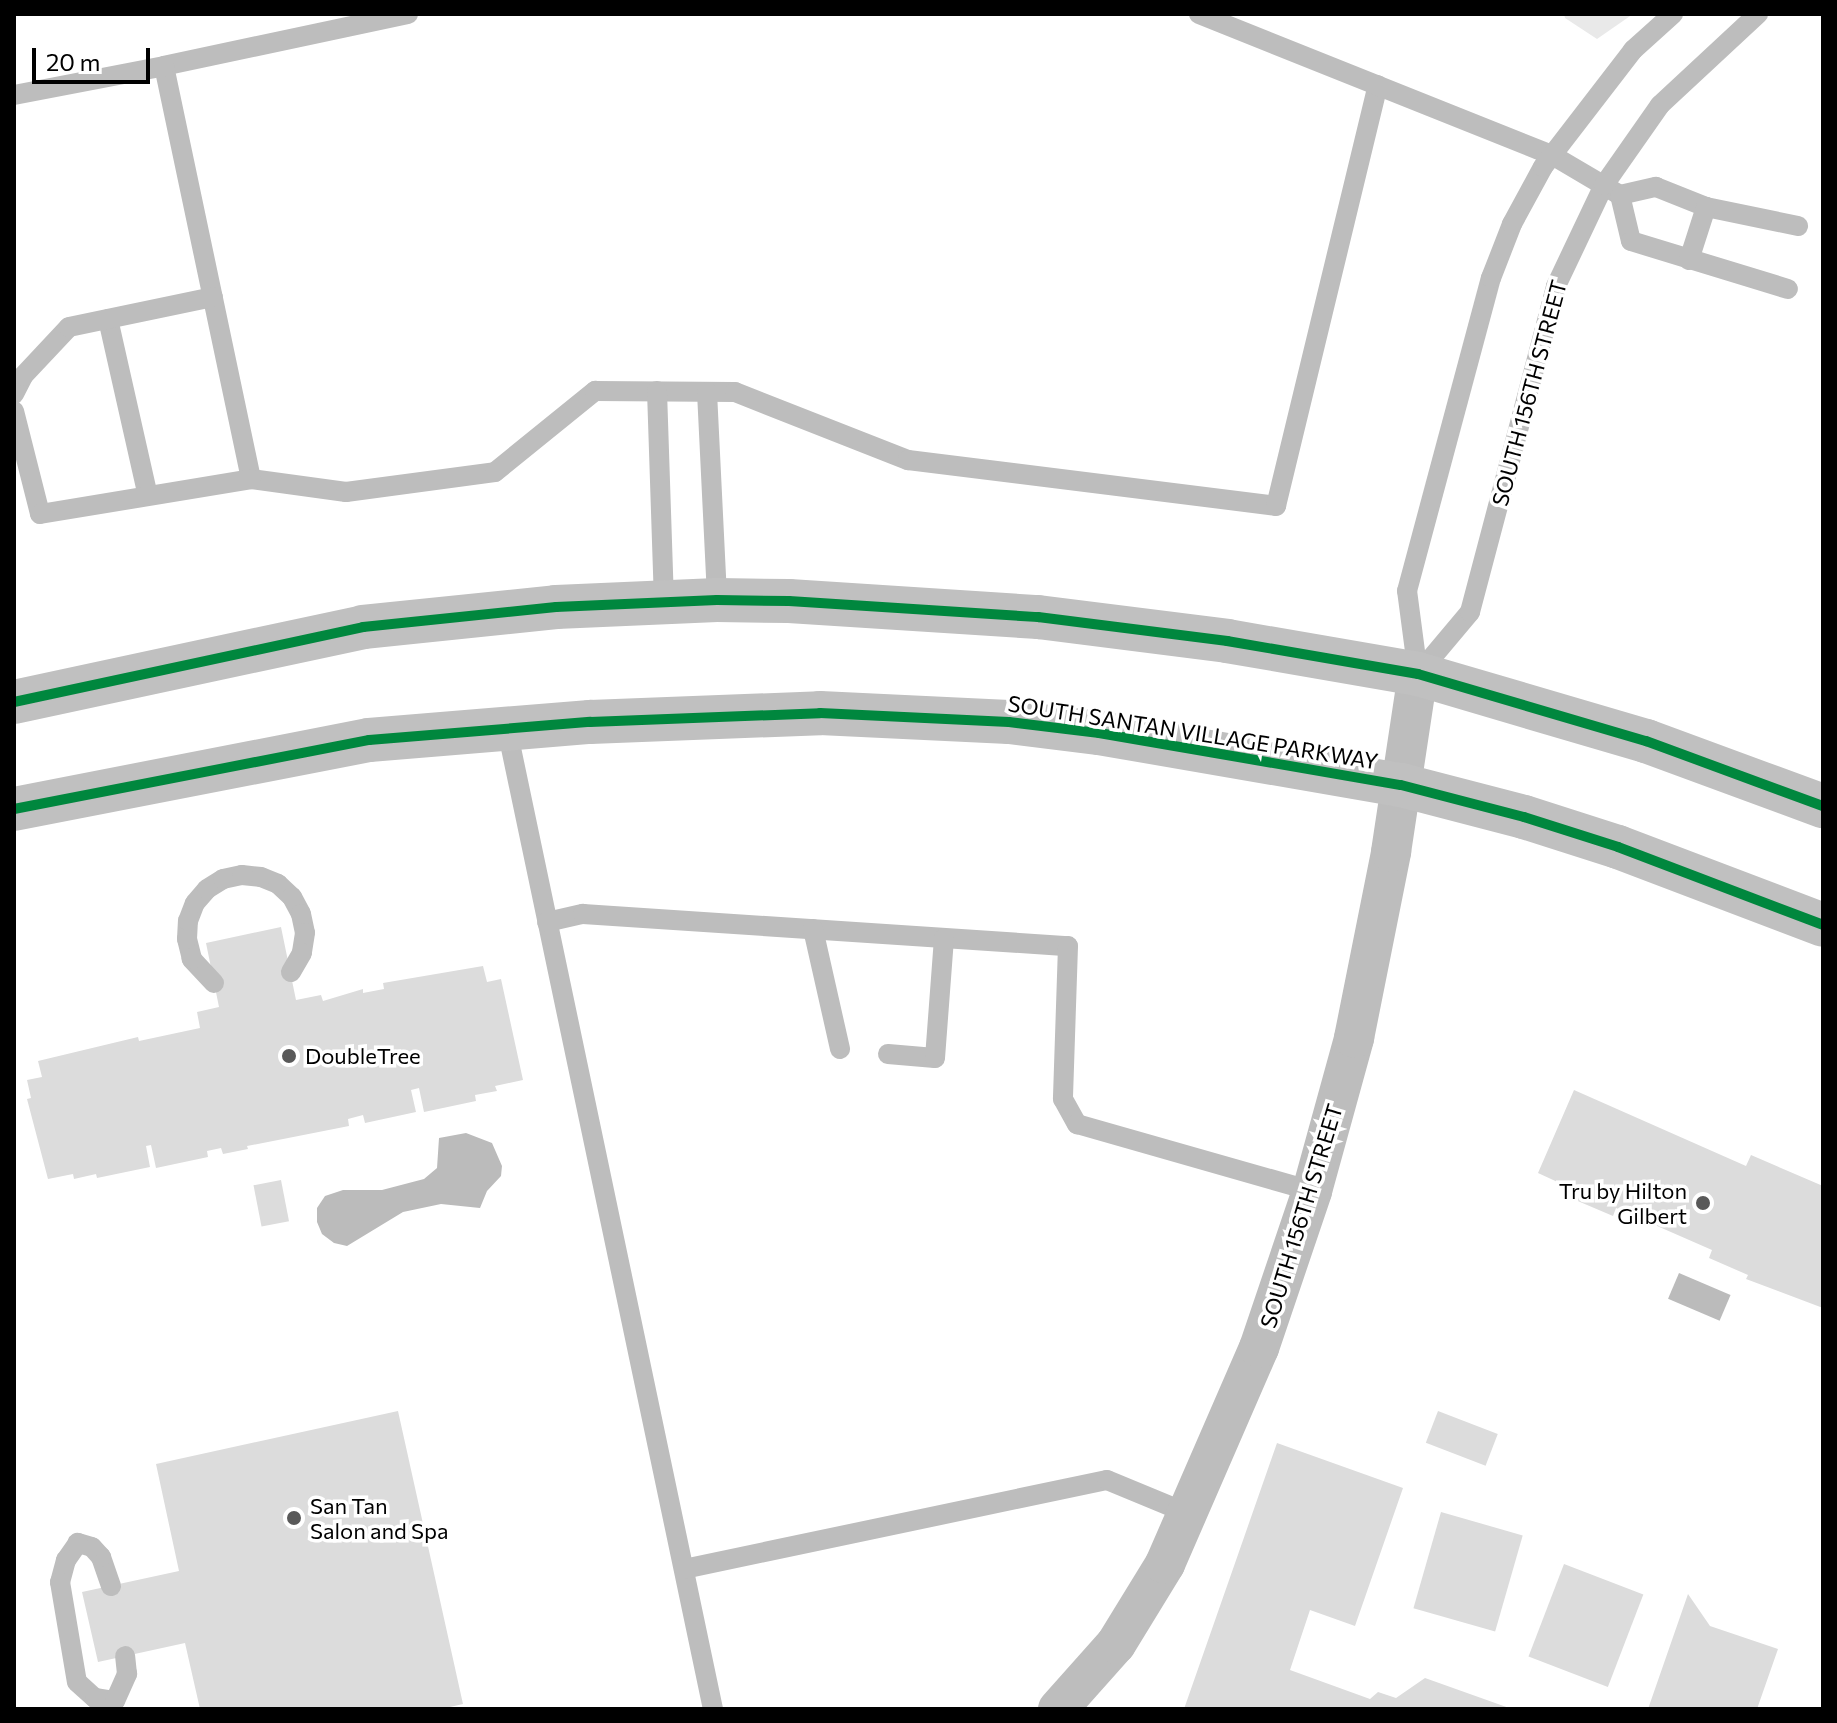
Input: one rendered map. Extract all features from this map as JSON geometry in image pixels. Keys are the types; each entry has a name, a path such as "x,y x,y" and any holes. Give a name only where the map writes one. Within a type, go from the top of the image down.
{"main road":[{"path":"14,702 363,627 556,607 664,605 717,600 1038,617 1227,641 1418,674 1646,741 1823,806"},
{"name":"SOUTH SANTAN VILLAGE PARKWAY","path":"14,809 369,740 590,722 820,713 1009,722 1099,733 1401,785 1524,817 1618,847 1823,925"}],"street":[{"name":"SOUTH 156TH STREET","path":"1058,1709 1116,1644 1165,1564 1259,1348 1312,1191 1360,1010 1418,674"}],"lane":[{"path":"14,95 408,14"},
{"path":"1199,14 1552,155 1612,190 1656,187 1706,207 1798,226"},
{"name":"SOUTH 156TH STREET","path":"1418,674 1407,591 1491,278 1512,224 1552,155 1633,50 1673,14"},
{"name":"SOUTH 156TH STREET","path":"1418,674 1470,612 1556,286 1660,105 1758,14"},
{"path":"164,66 251,479"},
{"path":"14,411 40,514 251,479 346,492 495,472 595,391 735,392 908,460 1276,506 1378,85"},
{"path":"1612,190 1631,241 1788,289"},
{"path":"1689,260 1706,207"},
{"path":"14,394 23,376 69,327 213,297"},
{"path":"108,319 148,496"},
{"path":"657,391 664,605"},
{"path":"707,392 717,600"},
{"path":"507,729 713,1709"},
{"path":"214,983 192,959 187,939 188,921 195,903 207,889 223,879 242,875 261,877 278,884 292,897 301,914 305,933 302,953 291,972"},
{"path":"547,922 583,914 1068,946 1063,1099 1077,1124 1312,1191"},
{"path":"813,929 840,1049"},
{"path":"888,1054 935,1058 944,938"},
{"path":"684,1569 1107,1480 1187,1513"},
{"path":"111,1586 101,1557 92,1547 78,1543 66,1560 60,1582 77,1682 95,1698 115,1701 127,1674 125,1656"}],"shaded area":[{"path":"1564,14 1633,14 1597,39 1565,18"},
{"path":"466,1133 492,1143 502,1166 501,1176 487,1191 480,1208 441,1204 403,1212 347,1246 334,1243 322,1234 317,1222 317,1208 325,1196 343,1190 382,1190 424,1179 437,1168 439,1138"},
{"path":"1679,1273 1731,1295 1720,1321 1668,1299"}],"building":[{"name":"DoubleTree","path":"281,927 296,1000 321,995 323,1001 363,989 363,993 384,989 383,983 483,966 487,982 501,979 523,1080 495,1086 497,1091 475,1095 476,1101 424,1112 419,1088 411,1090 416,1112 365,1123 363,1115 348,1119 349,1126 247,1146 248,1149 223,1154 221,1148 207,1151 208,1157 156,1168 151,1145 146,1146 150,1167 97,1178 96,1174 74,1179 73,1174 48,1179 27,1099 31,1098 27,1080 42,1077 38,1061 138,1037 139,1041 200,1028 197,1012 219,1007 206,943"},
{"name":"Tru by Hilton Gilbert","path":"1574,1090 1746,1166 1751,1155 1823,1186 1823,1308 1746,1279 1748,1275 1709,1258 1712,1250 1616,1208 1613,1216 1573,1199 1577,1191 1538,1173"},
{"path":"281,1180 289,1221 262,1227 254,1185"},
{"name":"San Tan Salon and Spa","path":"398,1411 463,1704 441,1709 200,1709 185,1643 98,1662 82,1592 179,1571 156,1464"},
{"path":"1438,1411 1498,1434 1486,1466 1426,1443"},
{"path":"1277,1443 1403,1488 1355,1626 1310,1610 1290,1670 1370,1699 1378,1692 1396,1698 1425,1678 1512,1709 1184,1709"},
{"path":"1441,1512 1523,1535 1495,1632 1413,1608"},
{"path":"1564,1564 1643,1594 1608,1687 1529,1656"},
{"path":"1688,1594 1710,1626 1778,1649 1757,1709 1648,1709"}],"cycle path":[{"path":"14,702 363,627 556,607 717,600 789,601 1038,617 1227,641 1418,674 1646,741 1823,806"},
{"path":"14,809 369,740 590,722 820,713 1009,722 1099,733 1401,785 1524,817 1618,847 1823,925"}],"place":[{"name":"DoubleTree","path":"289,1056"},
{"name":"Tru by Hilton Gilbert","path":"1703,1203"},
{"name":"San Tan Salon and Spa","path":"294,1518"}]}
